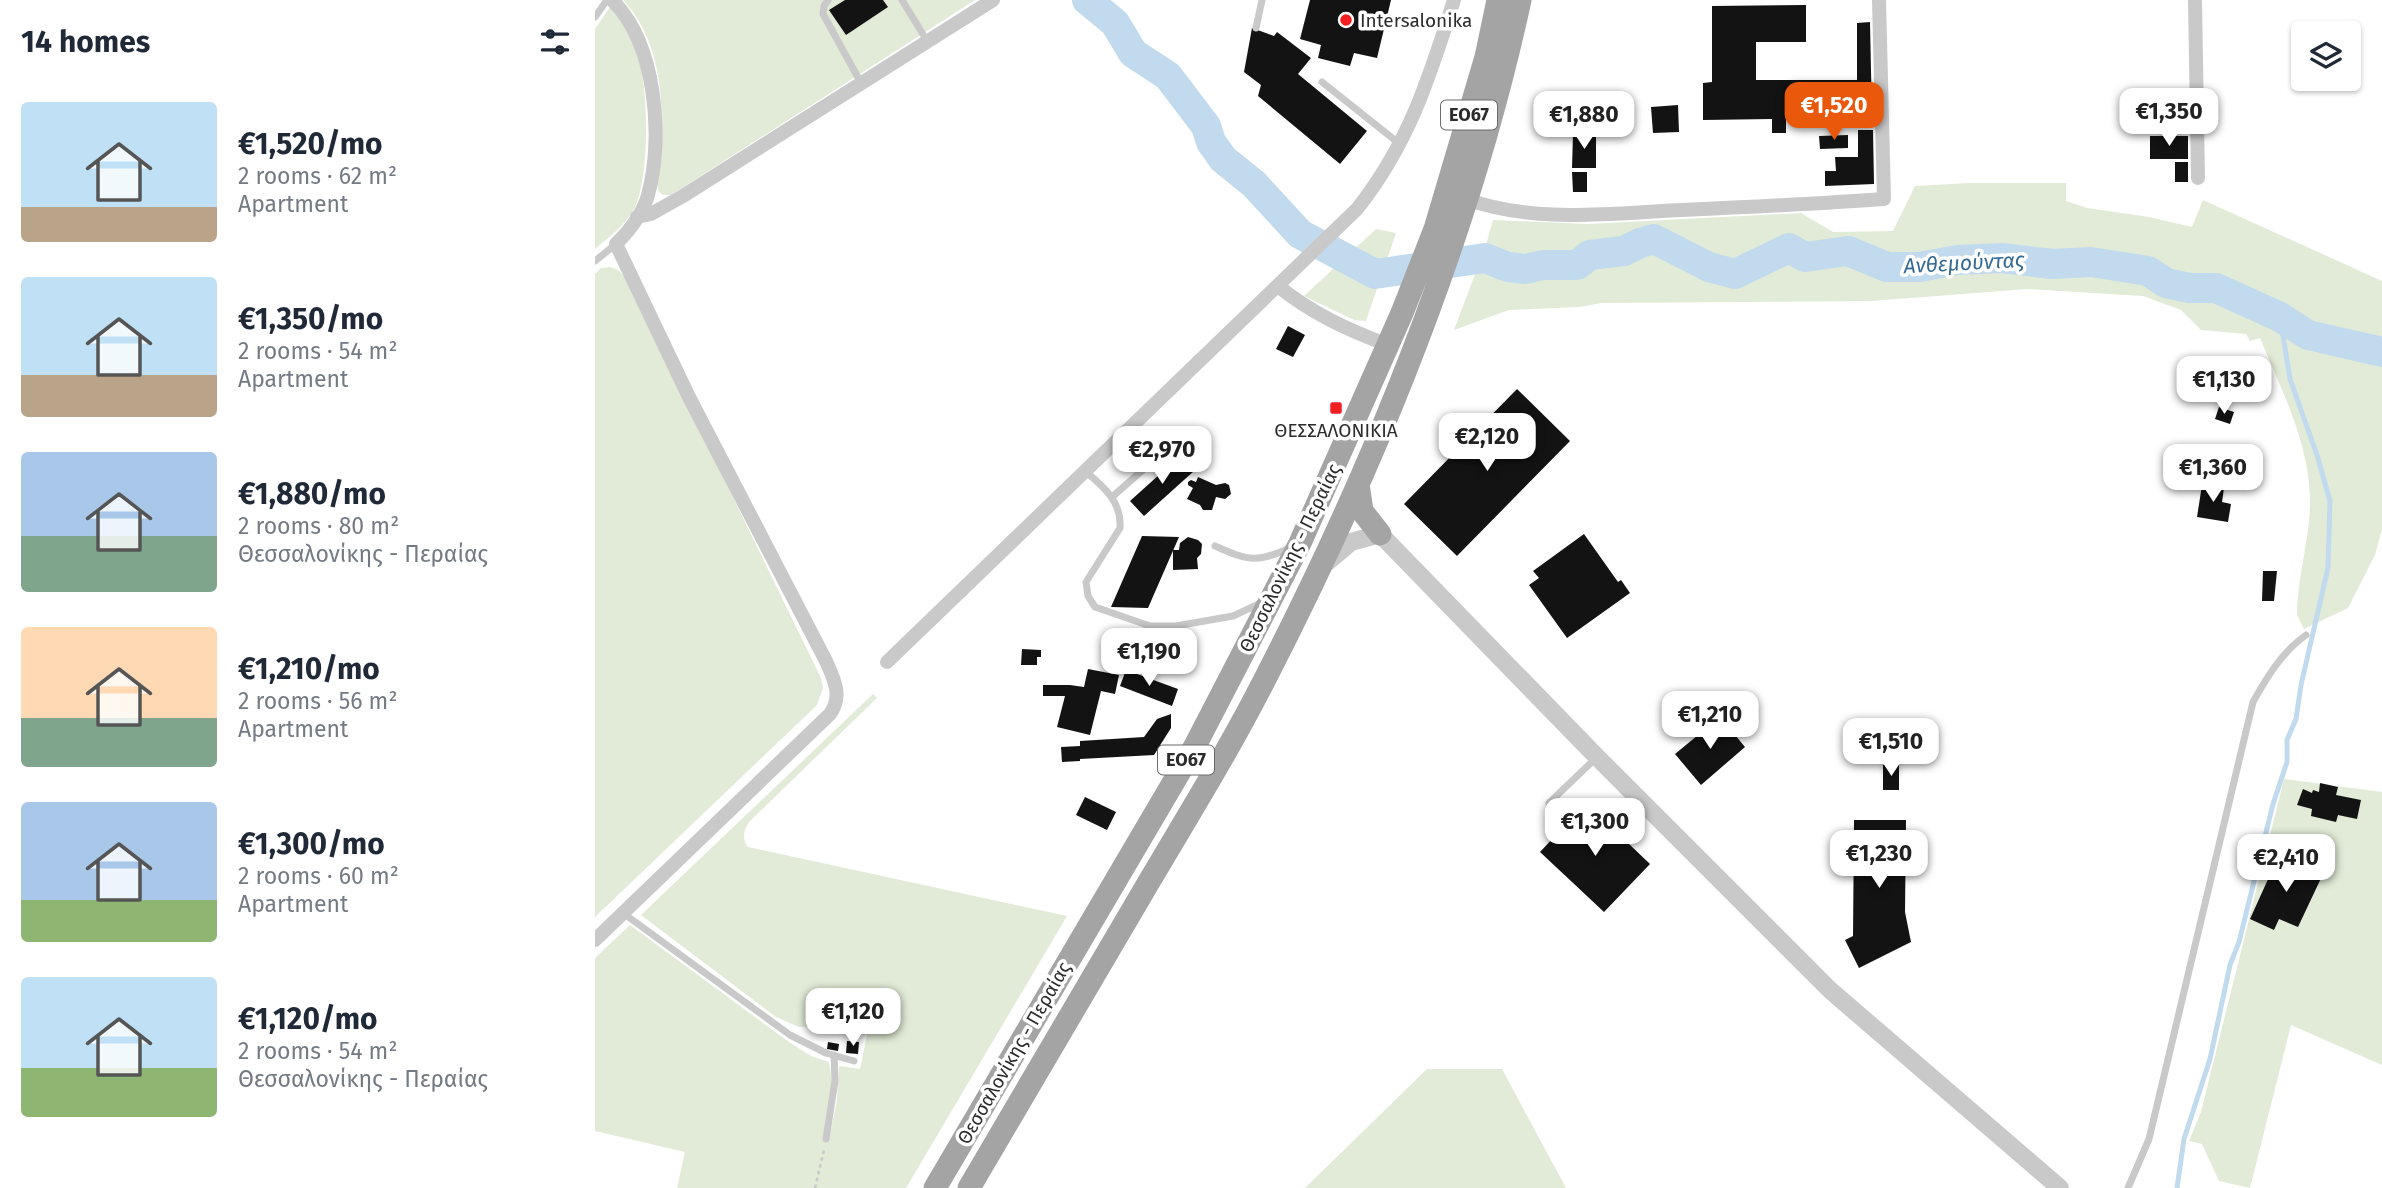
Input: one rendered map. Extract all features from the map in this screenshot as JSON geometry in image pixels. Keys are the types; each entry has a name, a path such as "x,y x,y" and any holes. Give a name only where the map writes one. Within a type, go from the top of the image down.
{"main road":[{"name":"Θεσσαλονίκης - Περαίας","path":"969,1188 1264,681 1319,570 1357,485 1413,317 1446,229 1498,0"},
{"name":"Θεσσαλονίκης - Περαίας","path":"1446,229 1466,199 1496,99 1520,0"},
{"name":"Θεσσαλονίκης - Περαίας","path":"936,1188 1196,744 1275,596 1388,345 1413,317"},
{"path":"1357,485 1362,510 1380,534"}],"street":[{"path":"595,940 830,715 837,705 835,681 826,661 689,397 615,244 637,217 648,196 654,144 653,95 643,47 622,10 610,0"},
{"path":"637,217 650,214 683,196 993,0"},
{"path":"887,662 1357,209 1385,172 1401,145 1425,88 1454,0"},
{"path":"1466,199 1521,214 1589,215 1884,199 1879,0"},
{"path":"2195,0 2198,178"},
{"path":"1278,286 1320,315 1388,345"},
{"path":"1319,570 1350,542 1380,534 1597,757 1830,989 2060,1188"}],"lane":[{"path":"595,18 610,0"},
{"path":"828,0 823,14 862,83"},
{"path":"902,0 927,42"},
{"path":"1256,27 1262,0"},
{"path":"1322,82 1401,145"},
{"path":"595,261 615,244"},
{"path":"1112,497 1153,461"},
{"path":"1085,471 1117,504 1120,528 1086,582 1088,596 1095,607 1150,626 1176,626 1233,616 1275,596"},
{"path":"1215,546 1245,558 1262,559 1300,543"},
{"path":"2128,1188 2149,1139 2253,702 2283,656 2306,635"},
{"path":"1549,803 1597,757"},
{"path":"623,914 767,1020 811,1046 854,1061"},
{"path":"827,1139 835,1081 834,1055"}],"path":[{"path":"815,1188 827,1139"}],"green space":[{"path":"623,0 975,0 671,195 663,195 658,191 657,184 662,115 659,79 643,28"},
{"path":"610,7 629,34 641,67 646,107 645,152 640,192 635,207 622,225 595,249 595,29"},
{"path":"2066,183 2066,201 2087,208 2149,217 2192,227 2203,200 2382,281 2382,529 2375,555 2348,608 2304,629 2297,615 2310,512 2308,476 2299,435 2260,338 2250,341 2246,334 2201,330 2181,310 2143,296 2028,289 1871,301 1602,303 1579,307 1509,310 1454,330 1493,220 1588,224 1801,213 1833,232 1893,231 1915,186"},
{"path":"1376,229 1396,233 1366,321 1354,320 1304,296"},
{"path":"610,267 626,278 821,678 823,688 817,705 595,917 595,274 601,268"},
{"path":"873,694 877,698 750,821 744,834 748,847 1067,916 906,1188 677,1188 685,1152 595,1131 595,958 630,925 789,1042 811,1056 829,1062 832,1082 829,1139 837,1100 839,1066 860,1069 867,1035 824,1026 799,1027 776,1017 641,915"},
{"path":"2284,779 2382,792 2382,1065 2291,1025 2250,1188 2219,1181 2202,1144 2189,1141 2201,1112"},
{"path":"1427,1069 1502,1069 1566,1188 1305,1188"}],"building":[{"path":"845,0 883,0 888,7 846,35 829,10"},
{"name":"Intersalonika","path":"1310,0 1391,0 1377,58 1354,53 1350,66 1318,58 1321,45 1300,39"},
{"path":"1806,5 1806,42 1756,42 1756,80 1857,80 1857,23 1870,22 1872,119 1786,119 1786,133 1772,133 1772,119 1703,120 1703,83 1712,82 1712,6"},
{"path":"1252,28 1274,36 1277,32 1311,58 1298,74 1367,131 1340,164 1258,96 1261,85 1244,72"},
{"path":"1678,105 1679,132 1653,133 1651,107"},
{"path":"1568,118 1576,118 1576,127 1568,127"},
{"path":"1858,130 1873,130 1874,184 1825,186 1825,171 1836,171 1835,157 1858,157"},
{"path":"1573,134 1596,135 1596,168 1572,168"},
{"path":"1848,135 1848,148 1820,149 1819,136"},
{"path":"2150,136 2188,136 2188,159 2150,159"},
{"path":"2175,162 2188,162 2188,182 2175,182"},
{"path":"1572,172 1587,172 1587,192 1573,192"},
{"path":"1288,326 1305,335 1293,357 1276,349"},
{"path":"2208,360 2223,360 2222,367 2208,366"},
{"path":"1517,389 1570,441 1457,556 1404,504"},
{"path":"2219,407 2234,412 2230,424 2215,419"},
{"path":"1180,456 1194,471 1144,516 1130,501"},
{"path":"1198,477 1216,485 1229,485 1231,494 1225,499 1216,497 1212,510 1203,510 1200,505 1187,499 1193,488 1188,482 1196,482"},
{"path":"2202,485 2224,488 2222,502 2231,504 2228,522 2197,517"},
{"path":"1584,534 1618,582 1621,580 1630,593 1567,638 1529,585 1539,578 1533,571"},
{"path":"1142,536 1179,537 1148,608 1111,607"},
{"path":"1188,537 1202,544 1201,554 1197,558 1198,569 1173,570 1173,550 1179,550 1180,543"},
{"path":"2263,571 2277,571 2274,601 2262,601"},
{"path":"1022,649 1041,650 1037,665 1021,665"},
{"path":"1088,669 1119,675 1115,694 1101,691 1090,735 1057,727 1065,696 1043,696 1043,685 1084,687"},
{"path":"1126,670 1178,689 1172,706 1120,686"},
{"path":"1171,714 1171,728 1154,755 1062,762 1061,747 1080,746 1080,741 1144,737 1157,719"},
{"path":"1720,717 1745,747 1701,785 1675,754"},
{"path":"1883,765 1899,765 1899,790 1883,790"},
{"path":"2320,783 2338,787 2336,795 2361,800 2357,819 2338,815 2336,822 2311,816 2312,809 2297,805 2303,789 2312,793 2313,790 2319,792"},
{"path":"1085,797 1116,812 1107,830 1076,815"},
{"path":"1586,803 1650,864 1604,912 1540,852"},
{"path":"1854,820 1906,820 1905,912 1911,942 1859,968 1845,940 1853,936"},
{"path":"2279,855 2323,874 2298,927 2279,919 2274,930 2250,919"},
{"path":"847,1041 859,1042 858,1054 846,1053"},
{"path":"828,1042 839,1044 838,1051 827,1049"}],"waterway":[{"name":"Ανθεμούντας","path":"1087,0 1115,23 1133,53 1168,76 1206,126 1211,142 1223,159 1254,184 1300,234 1375,274 1485,258 1508,267 1526,269 1543,265 1577,265 1590,255 1624,251 1654,239 1709,267 1735,274 1789,248 1805,257 1848,251 1887,267 1919,267 1958,260 2002,258 2052,264 2091,262 2148,271 2166,283 2189,288 2216,288 2280,317 2308,335 2382,352"},
{"path":"2177,1188 2184,1139 2210,1059 2230,965 2239,942 2273,804 2287,762 2287,740 2296,719 2301,685 2328,568 2330,501 2290,379 2280,317"}],"place":[{"name":"Intersalonika","path":"1346,20"},
{"name":"ΘΕΣΣΑΛΟΝΙΚΙΑ","path":"1336,408"}]}
